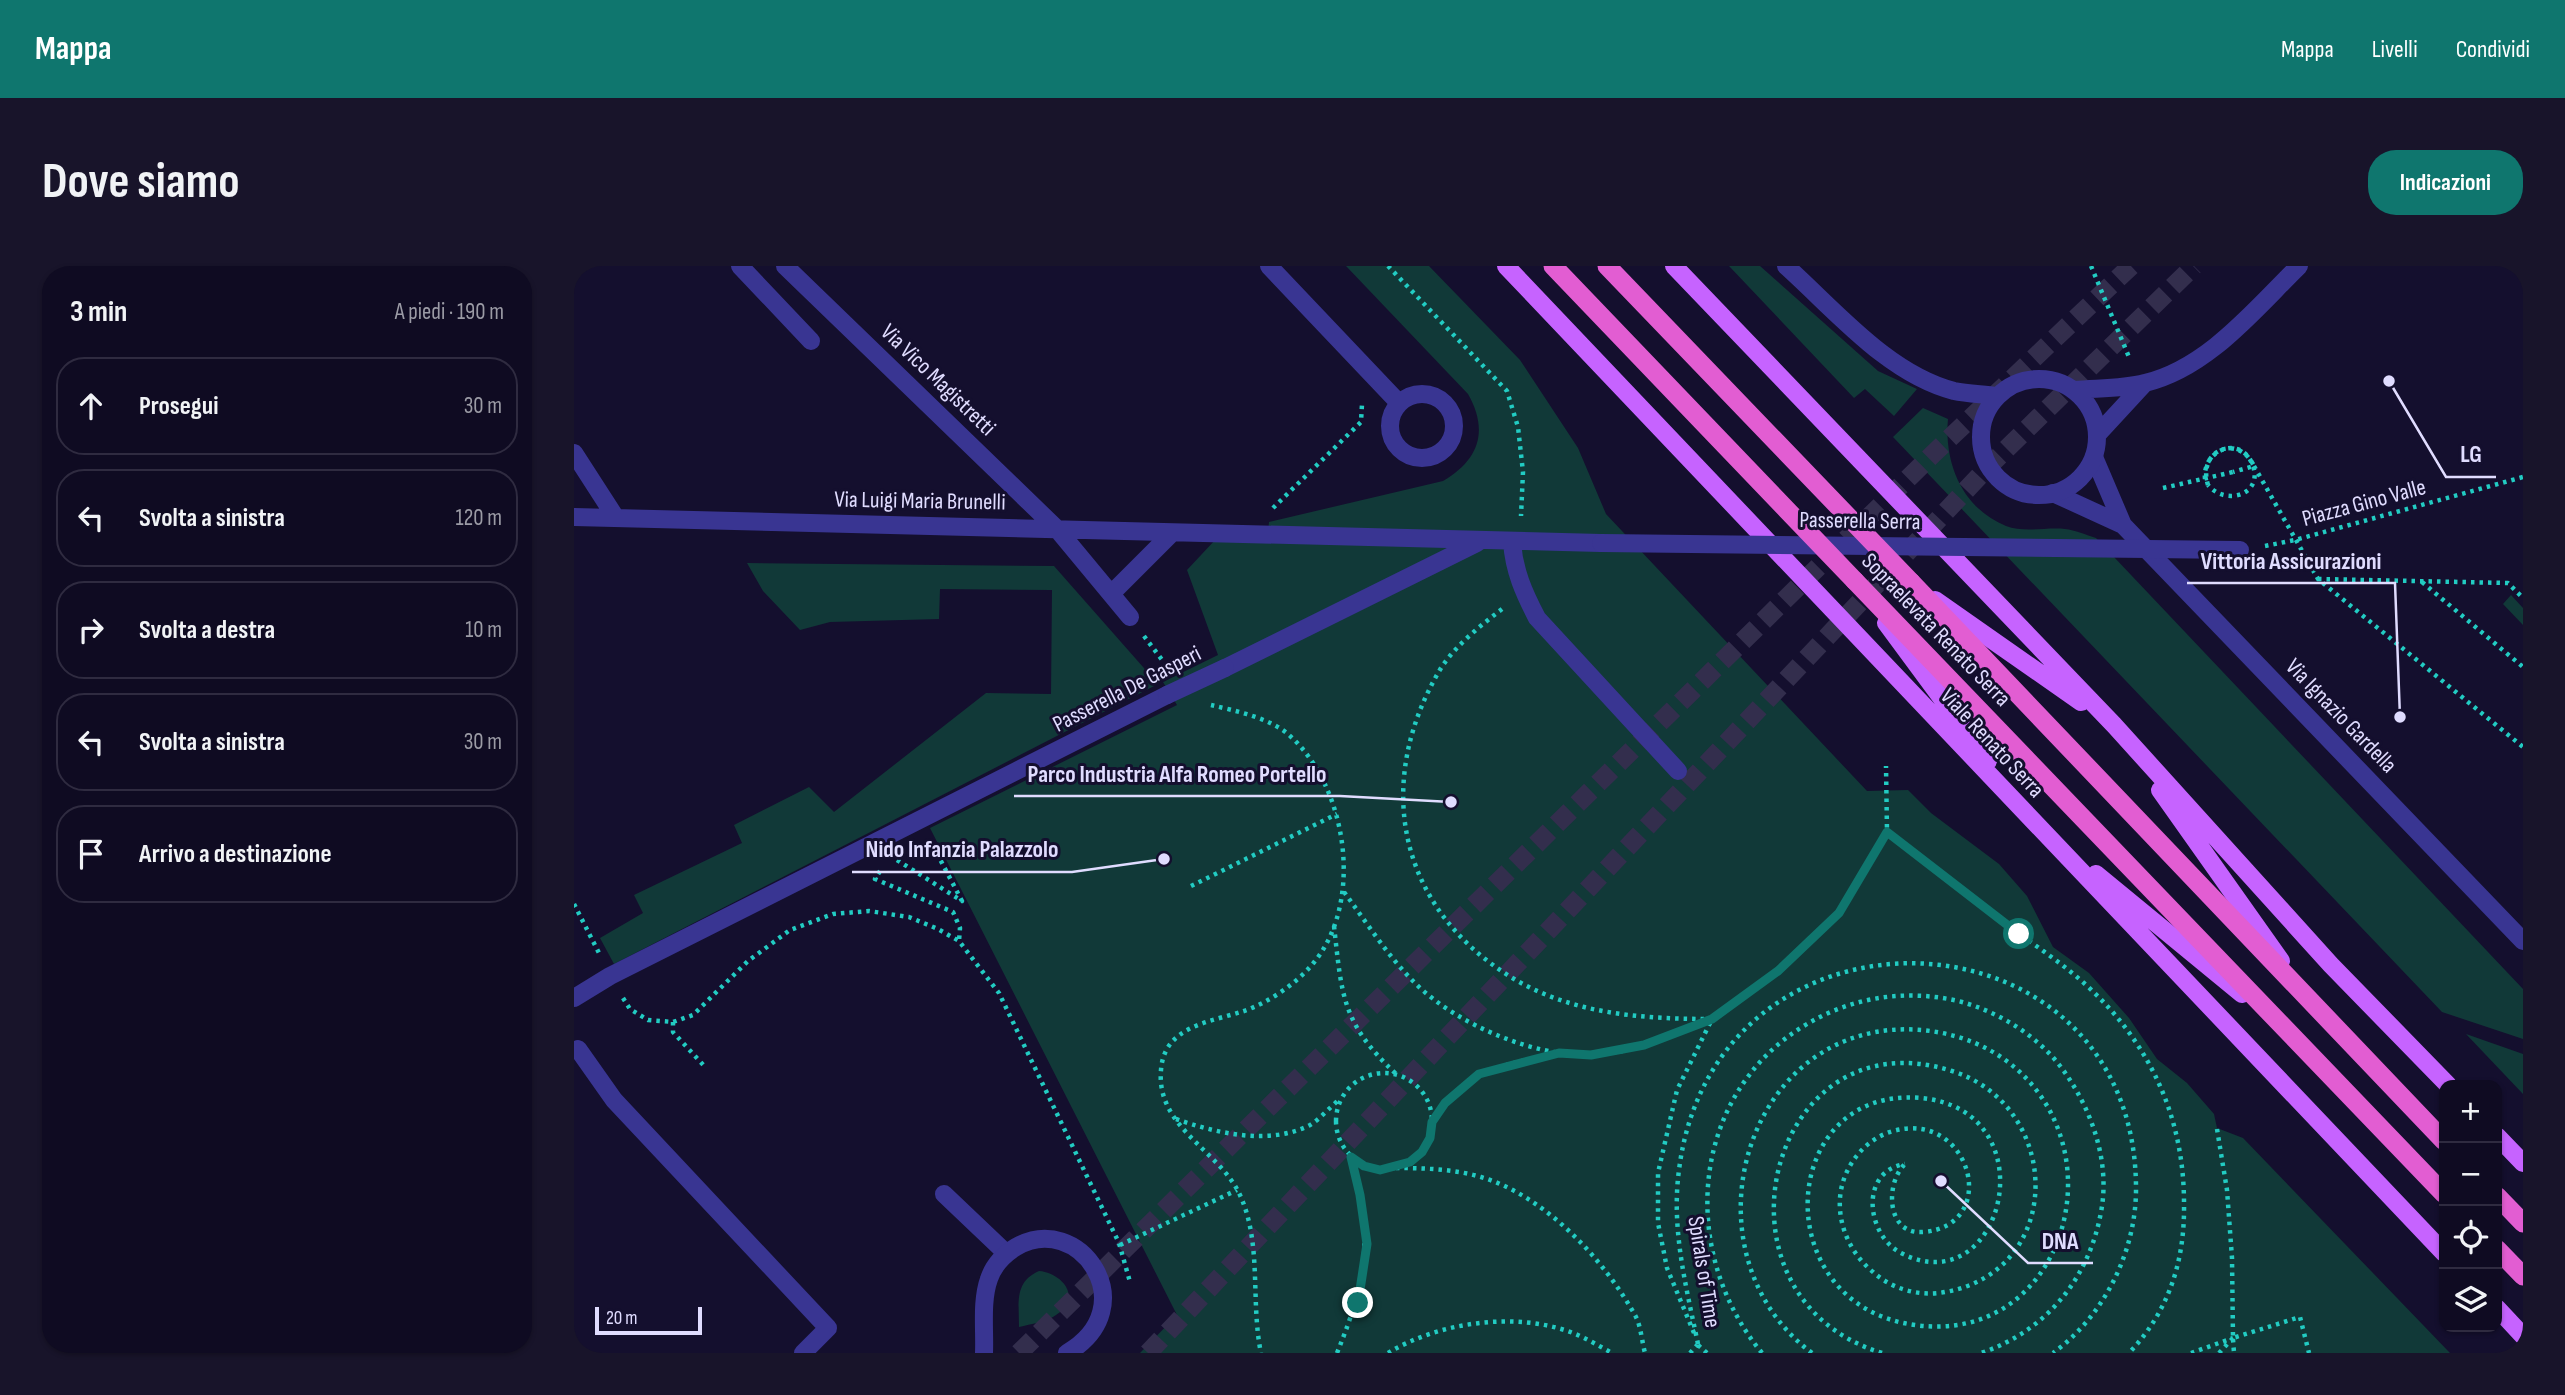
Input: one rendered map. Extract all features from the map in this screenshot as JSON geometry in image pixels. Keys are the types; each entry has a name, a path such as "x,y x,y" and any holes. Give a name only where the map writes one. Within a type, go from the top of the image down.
{"highway":[{"name":"Sopraelevata Renato Serra","path":"1553,266 2439,1189"},
{"name":"Sopraelevata Renato Serra","path":"1607,266 2439,1136"},
{"path":"2502,1201 2523,1223"},
{"path":"2502,1254 2523,1276"}],"main road":[{"name":"Viale Renato Serra","path":"1506,266 2439,1248"},
{"path":"1674,266 2114,725 2331,965 2443,1080"},
{"path":"1855,581 2038,827 2283,1027"},
{"path":"1911,582 2114,725 2309,1001"},
{"path":"2502,1141 2523,1163"},
{"path":"2502,1313 2523,1336"}],"street":[{"path":"740,266 811,341"},
{"name":"Via Vico Magistretti","path":"785,266 1057,529 1130,617"},
{"path":"1269,266 1399,403"},
{"path":"1786,266 1870,342 1905,367 1953,390 1997,396 2015,384 2035,379 2055,381 2074,390 2092,412 2097,435 2094,457 2077,481 2053,493"},
{"path":"2074,390 2145,383 2185,367 2210,350 2299,266"},
{"path":"2097,435 2145,383"},
{"name":"Via Ignazio Gardella","path":"1997,396 1985,413 1981,430 1982,452 1991,471 2016,491 2041,495 2053,493 2123,525"},
{"path":"574,453 616,518"},
{"name":"Via Ignazio Gardella","path":"2094,457 2123,525 2523,941"},
{"name":"Via Luigi Maria Brunelli","path":"574,517 1245,535"},
{"path":"1111,594 1172,533"},
{"name":"Passerella Serra","path":"1245,535 1512,542 2240,550"},
{"name":"Passerella De Gasperi","path":"574,998 610,976 1167,695 1480,541"},
{"path":"1512,542 1514,563 1524,593 1537,618 1678,771"},
{"path":"578,1049 614,1100 828,1328 803,1353"},
{"path":"944,1194 1006,1253"},
{"path":"984,1353 988,1279 1006,1253 1024,1242 1045,1239 1069,1244 1086,1255 1097,1272 1103,1291 1102,1311 1095,1329 1082,1344 1067,1353"}],"path":[{"path":"1388,266 1507,391 1518,426 1523,472 1522,511 1512,542"},
{"path":"2091,266 2129,357"},
{"path":"1245,535 1361,422 1363,405 1358,398"},
{"path":"2163,488 2204,478 2233,472 2254,466 2251,459 2245,453 2237,449 2229,448 2214,454 2208,461 2206,469 2208,485 2220,496 2236,497 2249,489 2255,475 2249,458 2243,453 2236,449 2228,448 2220,449 2213,454 2207,460 2204,478"},
{"name":"Piazza Gino Valle","path":"2254,466 2318,579 2523,747"},
{"name":"Piazza Gino Valle","path":"2240,550 2295,540 2523,477"},
{"path":"2318,579 2508,583 2523,598"},
{"path":"2421,581 2523,667"},
{"path":"1524,593 1476,629 1442,666 1418,715 1402,769 1405,827 1419,877 1449,926 1490,963 1534,989 1595,1012 1648,1019 1712,1019"},
{"path":"1130,617 1171,671"},
{"path":"1204,703 1249,715 1289,735 1313,766 1337,814 1344,846 1343,891 1334,926 1311,967 1281,992 1245,1010 1198,1023 1170,1042 1161,1068 1161,1093 1175,1119 1237,1189 1248,1217 1261,1353"},
{"path":"1343,891 1416,984 1442,1006 1486,1032 1559,1053 1591,1055 1644,1045 1712,1019 1778,971 1839,913 1887,832 1886,766"},
{"path":"1191,886 1337,814"},
{"path":"891,855 962,901 919,821"},
{"path":"1887,832 2084,984 2127,1028 2155,1071 2172,1118 2184,1179 2185,1238 2171,1293 2143,1339 2129,1353"},
{"path":"885,863 875,879 953,912 960,928 959,941"},
{"path":"574,904 610,976 630,1009 648,1020 673,1022 693,1014 748,961 790,930 819,918 869,911 909,917 959,941 999,993 1080,1158"},
{"path":"1334,926 1347,1012 1368,1048 1396,1074 1422,1092 1430,1106 1430,1138 1422,1152 1410,1162 1396,1168"},
{"name":"Spirals of Time","path":"1698,1344 1678,1241 1676,1196 1687,1130 1710,1075 1749,1026 1799,990 1855,968 1911,962 1947,965 1984,974 2018,988 2055,1012 2098,1059 2127,1118 2136,1181 2129,1241 2114,1280 2099,1306 2078,1332 2053,1353"},
{"name":"Spirals of Time","path":"1762,1353 1733,1313 1714,1265 1709,1239 1707,1187 1719,1133 1745,1082 1782,1042 1802,1027 1846,1006 1889,996 1911,995 1975,1006 2020,1028 2041,1045 2080,1095 2093,1124 2100,1153 2102,1205 2098,1231 2074,1284 2040,1322 2000,1346 1981,1353"},
{"path":"1707,1353 1698,1344 1667,1268 1658,1223 1658,1173 1678,1090 1712,1019"},
{"path":"673,1022 673,1032 706,1068"},
{"name":"Spirals of Time","path":"1812,1353 1790,1333 1767,1303 1744,1248 1740,1210 1741,1177 1756,1130 1786,1085 1807,1064 1831,1049 1879,1032 1916,1030 1945,1033 1975,1042 2005,1060 2047,1103 2061,1133 2068,1161 2068,1207 2060,1237 2043,1269 2018,1296 1995,1311 1971,1320 1933,1326 1910,1325 1876,1314 1846,1294 1830,1277 1818,1258 1808,1226 1810,1176 1821,1148 1833,1132 1849,1118 1878,1103 1896,1098 1922,1098 1963,1112 1986,1133 2001,1170 1998,1211 1980,1241 1963,1253 1944,1260 1913,1259 1893,1248 1874,1225 1872,1207 1882,1177 1889,1169 1905,1164 1895,1177 1891,1196 1899,1222 1914,1232 1922,1232 1950,1222 1964,1208 1970,1187 1967,1166 1954,1146 1933,1133 1900,1129 1868,1144 1849,1167 1842,1188 1840,1213 1851,1247 1861,1261 1887,1283 1922,1293 1957,1290 1975,1283 1991,1274 2018,1246 2028,1229 2035,1200 2035,1171 2031,1151 2016,1118 2003,1102 1970,1078 1951,1071 1913,1063 1884,1066 1855,1075 1823,1094 1799,1120 1782,1153 1773,1192 1775,1235 1788,1275 1814,1310 1849,1338 1882,1353"},
{"path":"1432,1122 1461,1086 1479,1074 1559,1053"},
{"path":"1175,1119 1215,1133 1268,1136 1310,1125 1342,1098 1351,1086 1365,1077 1380,1073 1396,1074"},
{"path":"1337,1353 1358,1303 1367,1244 1351,1157 1341,1144 1336,1129 1342,1098"},
{"path":"2217,1129 2227,1190 2234,1353"},
{"path":"1351,1157 1372,1168 1428,1168 1481,1177 1542,1206 1592,1255 1637,1319 1645,1353"},
{"path":"1120,1245 1237,1189"},
{"path":"2191,1353 2300,1317 2309,1353"},
{"path":"1388,1353 1408,1341 1460,1324 1516,1322 1571,1332 1612,1353"},
{"path":"2219,1353 2233,1338"},
{"path":"1690,1353 1698,1344"}],"green space":[{"path":"1346,266 1429,266 1520,360 1578,448 1606,514 1867,791 1908,790 1931,813 1999,864 2027,896 2053,947 2089,973 2129,1018 2157,1059 2187,1083 2214,1114 2217,1128 2243,1138 2450,1353 1140,1353 1177,1315 930,828 1177,705 1163,682 1218,655 1187,570 1216,539 1267,541 1269,522 1443,481 1465,464 1477,444 1479,432 1478,420 1468,394"},
{"path":"1729,266 1760,266 1878,371 1917,389 1894,416 1865,389 1854,398"},
{"path":"1923,408 1948,419 1949,452 1959,482 1967,496 1991,518 2013,528 2065,529 2096,538 2523,989 2523,1039 2442,1012 1893,437"},
{"path":"747,563 1054,566 1158,684 614,964 600,938 643,913 634,895 742,843 734,825 809,787 834,812 986,693 1051,694 1052,590 940,589 939,619 830,622 800,630 763,591"},
{"path":"2511,595 2523,608 2523,625 2503,604"},
{"path":"2466,1034 2523,1054 2523,1094"},
{"path":"1039,1271 1056,1276 1062,1282 1067,1288 1068,1302 1064,1309 1052,1317 1019,1327 1022,1287 1025,1281"}],"tunnel":[{"path":"1019,1353 1933,454 2131,266"},
{"path":"1148,1353 1987,468 2194,266"}],"place":[{"name":"LG","path":"2389,381"},
{"name":"Vittoria Assicurazioni","path":"2400,717"},
{"name":"Parco Industria Alfa Romeo Portello","path":"1451,802"},
{"name":"Nido Infanzia Palazzolo","path":"1164,859"},
{"name":"DNA","path":"1941,1181"}],"route":[{"path":"1358,1303 1367,1244 1351,1157 1364,1166 1380,1170 1396,1168 1410,1162 1422,1152 1430,1138 1432,1122 1445,1103 1461,1086 1479,1074 1559,1053 1591,1055 1644,1045 1712,1019 1778,971 1839,913 1887,832 2019,934"}]}
